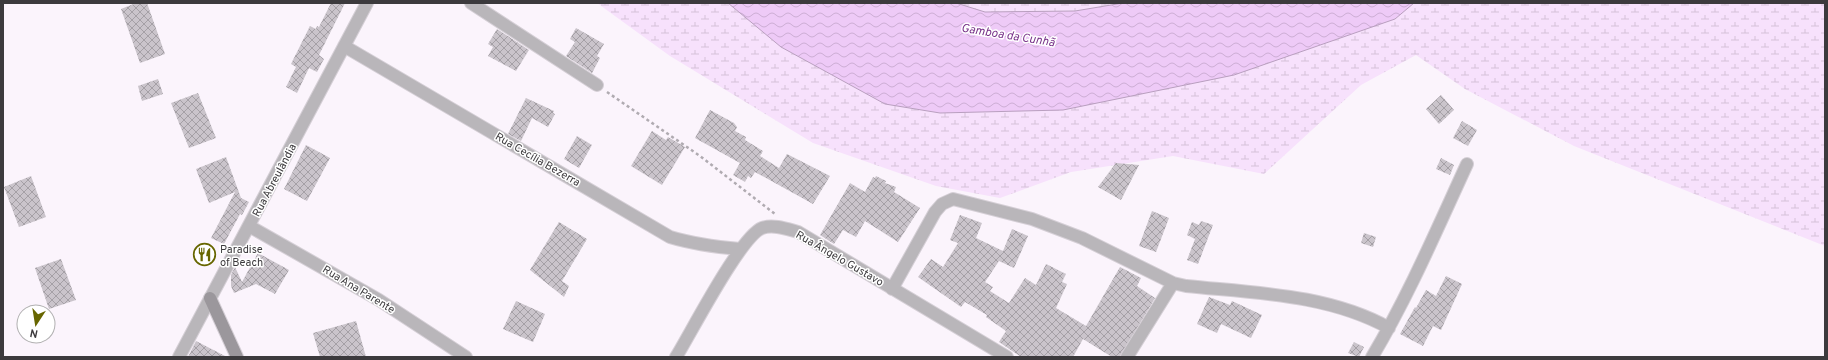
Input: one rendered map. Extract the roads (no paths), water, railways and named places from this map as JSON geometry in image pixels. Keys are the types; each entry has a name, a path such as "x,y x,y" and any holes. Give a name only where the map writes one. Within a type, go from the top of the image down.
{"street":[{"name":"Rua Abreulândia","path":"179,357 250,226 367,3"},
{"path":"471,3 597,85"},
{"name":"Rua Cecília Bezerra","path":"344,46 670,237 697,244 740,249"},
{"path":"1372,357 1420,268 1467,164"},
{"path":"892,289 935,212 942,204 953,199 1032,220 1082,238 1173,283 1186,286 1276,295 1322,304 1370,317 1389,328"},
{"name":"Rua Ana Parente","path":"250,226 380,300 466,357"},
{"name":"Rua Ângelo Gustavo","path":"676,357 740,249 761,228 778,227 798,232 1007,357"},
{"path":"1127,357 1173,283"},
{"path":"210,298 237,357"}],"water":[{"name":"Gamboa da Cunhã","path":"728,3 956,3 985,12 1075,11 1123,3 1414,3 1395,19 1234,75 1063,110 940,113 885,104 781,47"}],"place":[{"name":"Paradise of Beach","path":"205,255"}]}
